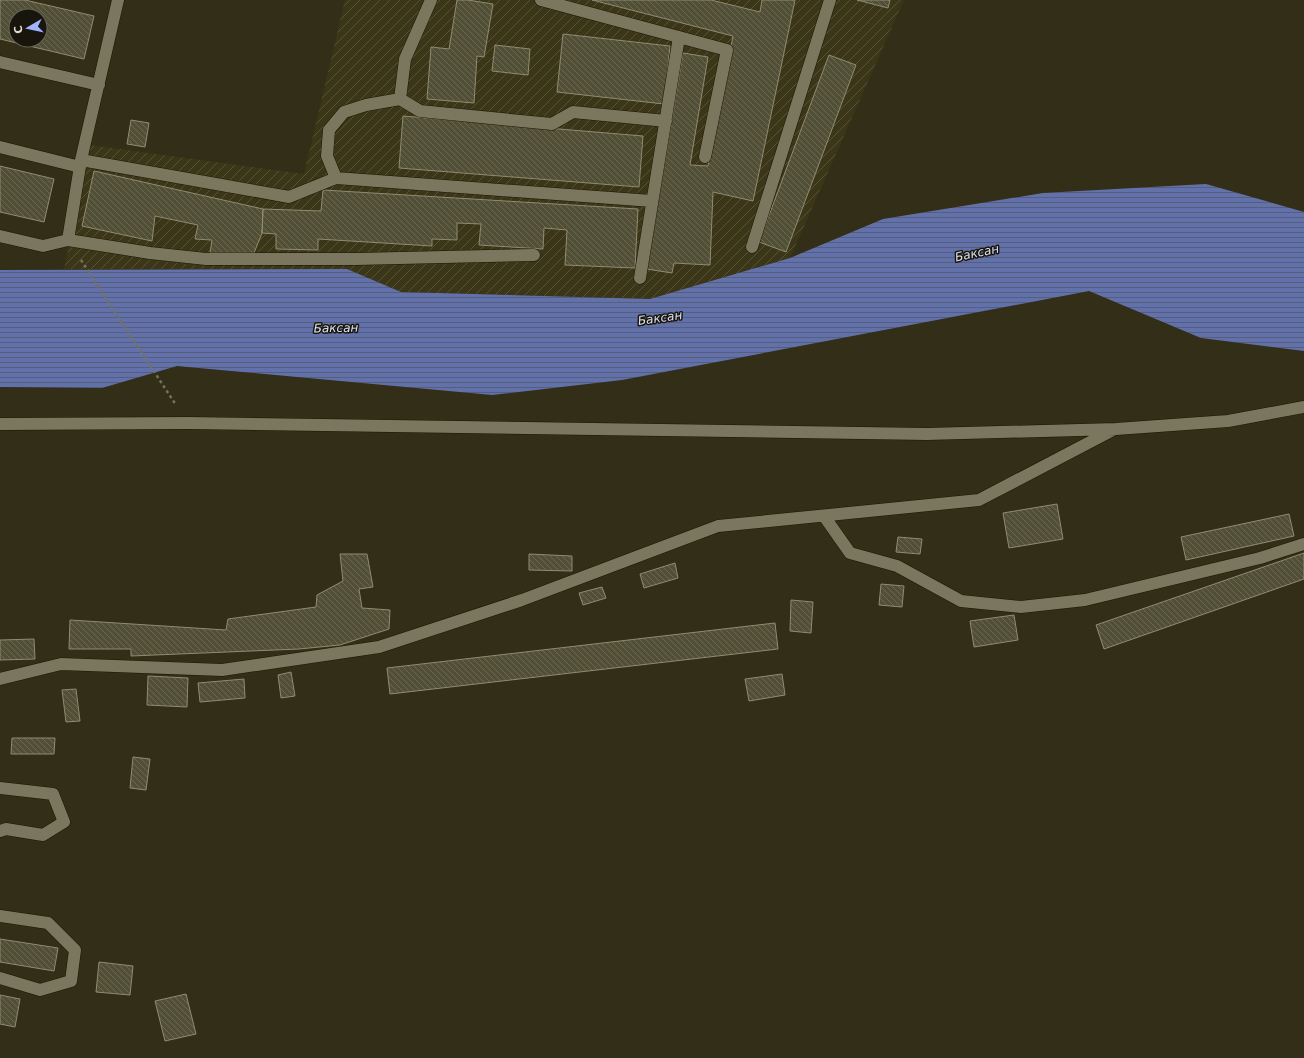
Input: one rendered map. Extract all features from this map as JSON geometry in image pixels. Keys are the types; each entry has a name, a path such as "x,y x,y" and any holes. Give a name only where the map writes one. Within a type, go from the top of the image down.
{"street":[{"path":"68,240 81,163 118,0"},
{"path":"400,99 405,59 430,0"},
{"path":"541,0 727,50 705,157"},
{"path":"752,247 830,0"},
{"path":"640,278 679,37"},
{"path":"0,62 99,85"},
{"path":"336,178 327,156 328,130 344,112 366,105 400,99 420,111 552,124 572,112 666,121"},
{"path":"0,147 81,163 289,197 336,178 652,202"},
{"path":"0,236 43,246 68,240 150,253 206,259 356,259 534,255"},
{"path":"0,424 188,423 927,434 1116,429 1228,421 1304,407"},
{"path":"0,679 61,664 222,670 379,647 522,600 718,526 979,500 1116,429"},
{"path":"824,516 850,553 898,566 961,602 1022,606 1085,600 1260,558 1304,544"},
{"path":"0,788 53,794 64,822 43,835 6,829 0,831"},
{"path":"0,916 48,923 75,950 71,981 40,990 0,978"}],"path":[{"path":"68,240 188,423"}],"shaded area":[{"path":"345,0 904,0 790,258 650,299 401,292 347,269 64,269 90,145 304,174"}],"water":[{"name":"Баксан","path":"1206,184 1304,212 1304,351 1201,338 1089,291 622,380 492,395 177,366 102,388 0,387 0,270 347,269 401,292 650,299 790,258 883,219 1043,193"}],"building":[{"path":"0,0 25,0 94,16 84,59 38,48 48,48 48,8 8,8 8,41 0,39"},
{"path":"457,0 468,0 493,4 484,57 477,56 474,103 427,99 431,47 449,49"},
{"path":"592,0 711,0 760,12 762,0 795,0 753,201 713,192 710,265 674,263 672,273 647,269 683,53 708,57 690,165 708,166 733,36"},
{"path":"857,0 890,0 888,8"},
{"path":"563,34 670,46 664,104 557,92"},
{"path":"495,45 530,49 528,75 492,71"},
{"path":"829,55 856,65 786,252 759,242"},
{"path":"403,116 643,136 639,187 399,168"},
{"path":"131,120 149,123 145,147 127,144"},
{"path":"0,166 54,179 44,222 0,212"},
{"path":"94,171 263,209 262,233 254,253 210,253 212,240 195,239 198,225 155,216 152,241 82,226"},
{"path":"323,190 638,209 635,268 565,265 567,230 544,228 543,249 479,245 481,224 457,223 457,240 432,239 432,246 318,239 318,250 276,249 276,234 262,233 263,209 321,211"},
{"path":"1057,504 1063,539 1009,548 1003,513"},
{"path":"1289,514 1294,536 1186,560 1181,537"},
{"path":"898,537 922,539 920,554 896,552"},
{"path":"1304,553 1304,579 1104,649 1096,625"},
{"path":"340,554 367,554 373,587 359,589 362,608 390,610 389,629 340,645 299,649 131,656 131,649 69,649 70,620 226,630 228,619 316,607 317,595 343,581"},
{"path":"529,554 572,556 572,571 529,570"},
{"path":"675,563 678,578 644,588 640,574"},
{"path":"881,584 904,586 902,607 879,605"},
{"path":"602,587 606,598 583,605 579,593"},
{"path":"791,600 813,602 811,633 790,631"},
{"path":"1014,615 1018,640 974,647 970,621"},
{"path":"775,623 778,649 390,694 387,668"},
{"path":"34,639 35,659 0,660 0,640"},
{"path":"291,672 295,696 281,698 278,675"},
{"path":"782,674 785,695 749,701 745,679"},
{"path":"148,676 188,678 187,707 147,705"},
{"path":"244,679 245,698 200,702 198,683"},
{"path":"76,689 80,721 66,722 62,690"},
{"path":"12,738 55,738 54,754 11,754"},
{"path":"133,757 150,759 146,790 130,788"},
{"path":"0,939 58,948 54,971 0,962"},
{"path":"99,962 133,966 130,995 96,992"},
{"path":"186,994 196,1034 165,1041 155,1001"},
{"path":"0,995 20,999 15,1027 0,1024"}]}
